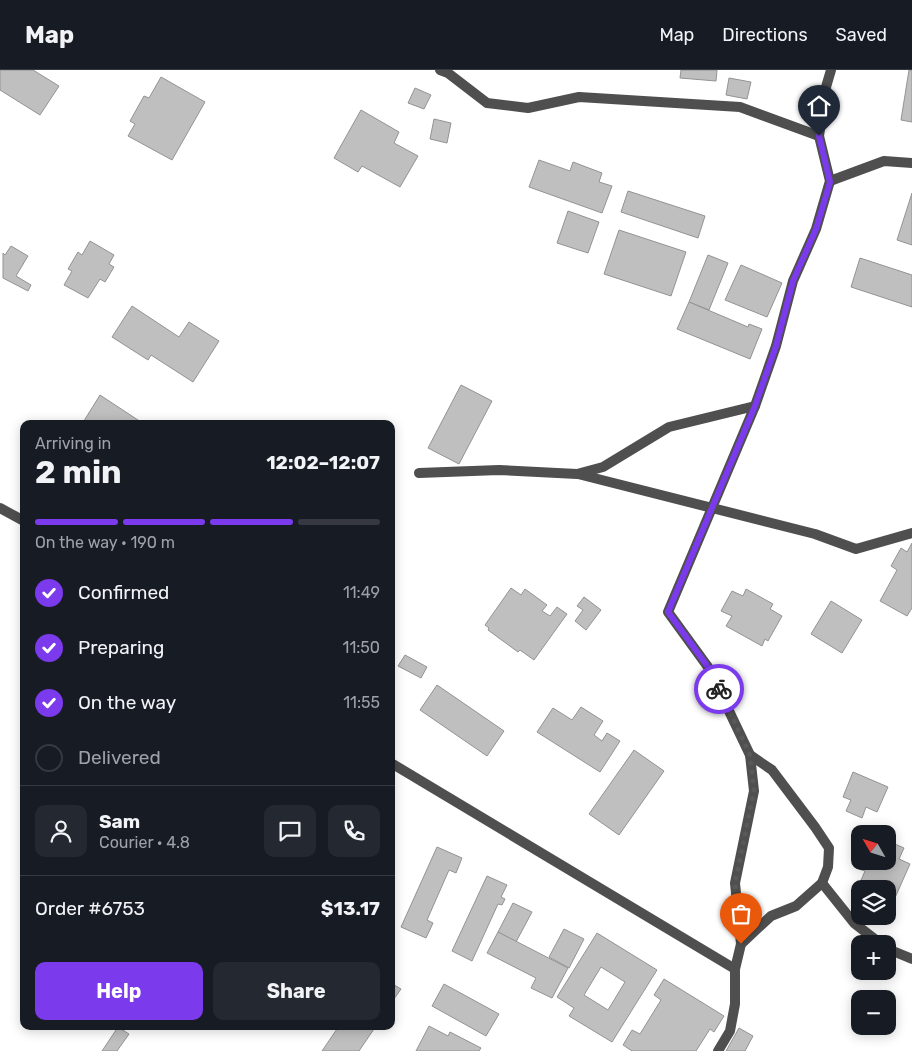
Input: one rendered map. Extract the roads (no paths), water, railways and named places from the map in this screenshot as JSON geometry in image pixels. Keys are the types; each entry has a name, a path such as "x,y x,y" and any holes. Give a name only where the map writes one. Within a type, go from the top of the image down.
{"street":[{"path":"440,70 448,73 487,103 528,108 579,96 740,108 819,136"},
{"path":"718,1051 730,1031 735,1004 735,969 741,944 735,883 754,791 750,755 738,726 708,667 668,612 755,406 776,346 793,281 816,229 830,182 819,136 826,87 832,70"},
{"path":"830,182 884,161 912,163"},
{"path":"577,474 603,467 669,427 755,406"},
{"path":"419,473 499,470 577,474 712,510 815,534 856,549 912,533"},
{"path":"0,508 20,519"},
{"path":"741,944 751,932 771,916 796,906 822,883 828,867 829,848 772,770 750,755"},
{"path":"395,765 735,969"},
{"path":"822,883 854,924 869,935"},
{"path":"896,952 912,959"}]}
